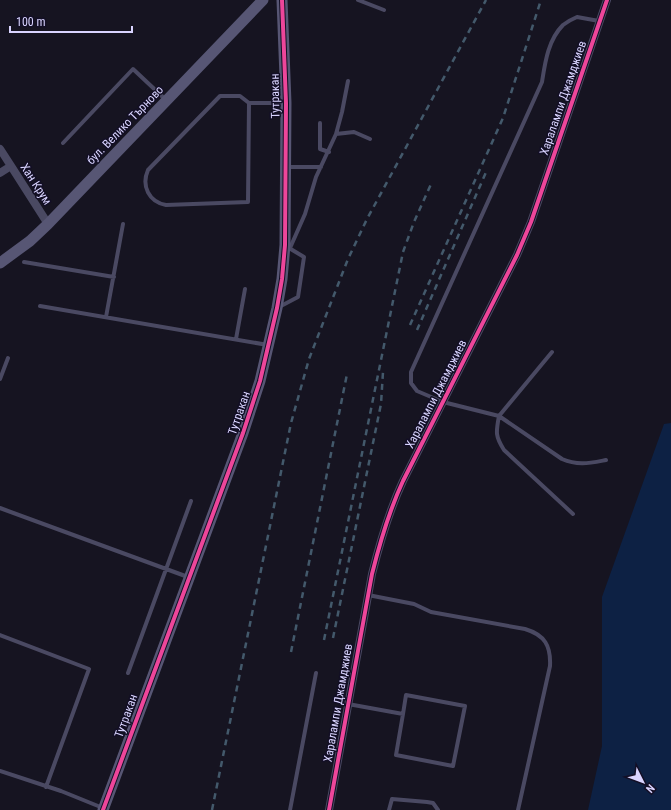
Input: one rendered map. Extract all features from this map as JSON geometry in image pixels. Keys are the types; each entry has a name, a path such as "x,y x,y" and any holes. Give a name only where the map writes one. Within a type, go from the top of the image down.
{"street":[{"name":"бул. Велико Търново","path":"0,263 30,241 48,224 263,0"},
{"name":"Тутракан","path":"103,809 188,577 243,433 260,381 277,308 287,246 286,103 282,0"},
{"name":"Харалампи Джамджиев","path":"329,810 372,574 391,507 517,255 531,222 607,0"},
{"path":"0,149 11,166"},
{"name":"Хан Крум","path":"0,173 11,166 48,224"}],"lane":[{"path":"358,0 384,10"},
{"path":"599,21 577,17 563,26 551,42 545,62 542,82 410,372 411,383 417,391 443,402 499,416 570,463 578,464 606,460"},
{"path":"63,143 133,68 166,100"},
{"path":"277,308 298,297 304,257 287,246 300,226 312,189 336,134 348,81"},
{"path":"249,103 248,202 166,205 158,204 152,199 145,184 145,177 148,170 220,96 240,96 249,103 286,103"},
{"path":"320,123 320,149 329,152"},
{"path":"336,134 354,132 370,139"},
{"path":"286,167 321,167"},
{"path":"106,317 123,224"},
{"path":"24,262 114,277"},
{"path":"236,340 245,289"},
{"path":"40,306 268,345"},
{"path":"552,352 499,416 496,431 499,442 504,450 573,514"},
{"path":"0,379 8,358"},
{"path":"128,673 191,501"},
{"path":"0,508 188,577"},
{"path":"368,595 414,604 431,612 525,629 534,632 542,638 548,646 550,666 518,810"},
{"path":"0,635 89,669 46,788"},
{"path":"290,810 316,673"},
{"path":"406,695 465,706 453,766 396,755 403,714 406,695"},
{"path":"348,704 403,714"},
{"path":"0,771 46,788 61,791 103,809"},
{"path":"389,810 392,799 433,803 438,810"}],"water":[{"path":"671,423 671,810 588,810 602,746 602,597 664,424"}],"railway":[{"path":"212,810 291,423 309,359 348,259 367,219 486,0"},
{"path":"410,325 503,118 541,0"},
{"path":"417,330 487,170"},
{"path":"324,640 403,252 414,222 431,184"},
{"path":"333,638 381,404 383,372"},
{"path":"291,652 347,374"}],"cycle path":[{"path":"103,810 243,433 260,381 277,308 282,279 285,245 286,103 282,0"},
{"path":"329,810 372,574 389,515 403,481 517,255 531,222 607,0"}]}
